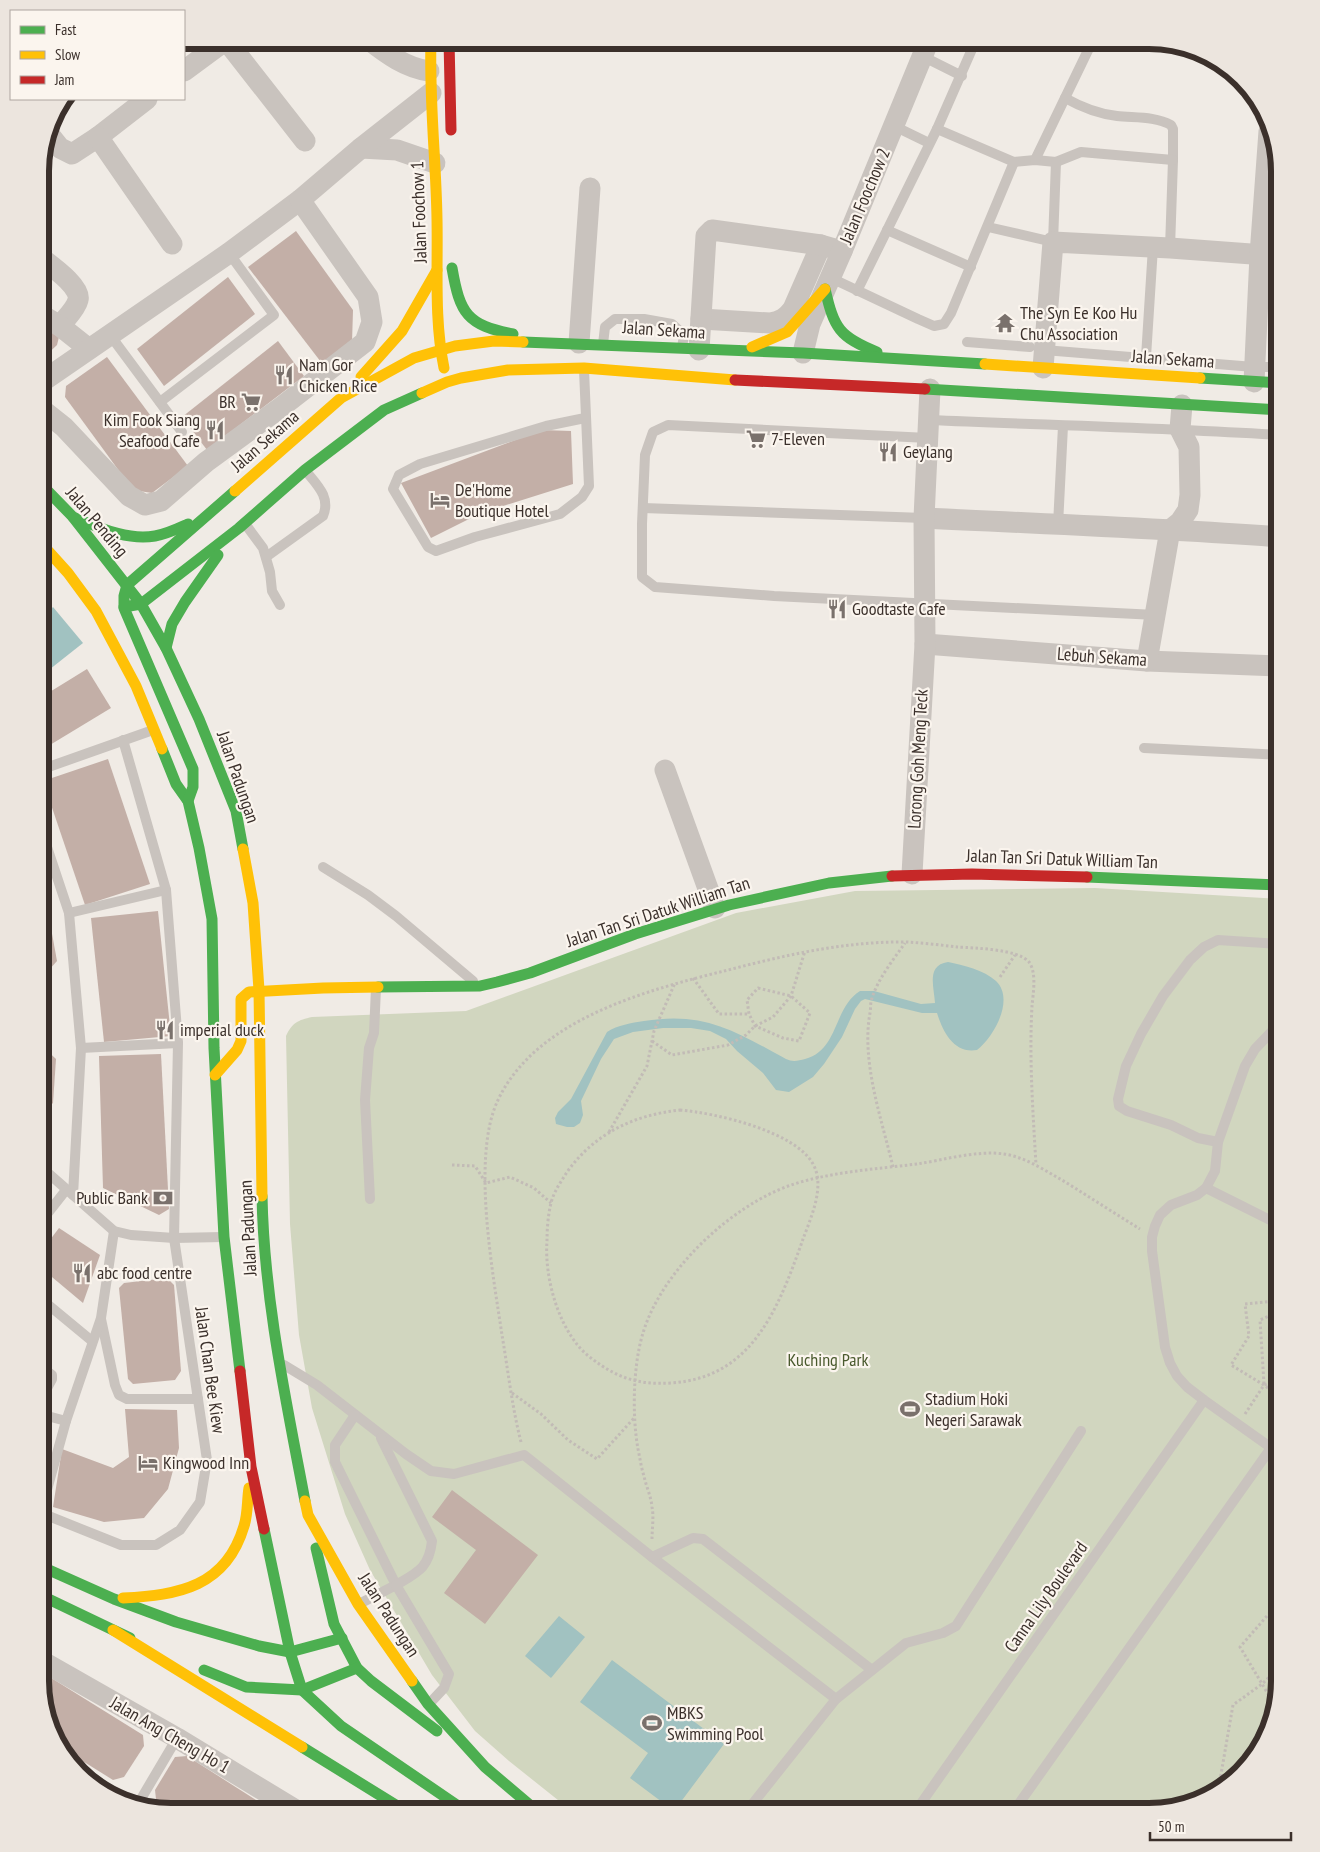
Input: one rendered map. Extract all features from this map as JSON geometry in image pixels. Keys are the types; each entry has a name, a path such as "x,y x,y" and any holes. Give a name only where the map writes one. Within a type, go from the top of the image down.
{"main road":[{"name":"Jalan Foochow 1","path":"430,49 429,71 435,163 438,313 440,350 447,382"},
{"path":"450,49 451,138"},
{"name":"Jalan Foochow 1","path":"454,317 452,263 458,299 467,315 483,327 541,342"},
{"path":"341,398 402,331 438,268"},
{"path":"738,352 788,332 828,283"},
{"path":"828,283 831,317 840,332 857,344 881,353 917,359"},
{"name":"Jalan Sekama","path":"127,585 341,398 414,358 455,345 494,341 579,343 738,352 805,358 917,359 999,366 1039,355 1254,375 1271,380"},
{"path":"112,602 124,608 141,604 241,525 305,470 384,410 447,382 460,374 508,370 584,368 741,380 930,389 1271,410"},
{"path":"820,373 869,378 896,388"},
{"name":"Jalan Pending","path":"49,492 127,585"},
{"path":"72,517 112,531 134,536 152,537 170,532 204,516"},
{"path":"166,648 172,624 185,602 241,525"},
{"path":"49,552 68,573 100,596"},
{"name":"Jalan Padungan","path":"68,573 96,611 136,686 176,784 188,801 199,848 212,919 215,1075 224,1237 251,1467 290,1652 302,1690 341,1726 454,1803"},
{"path":"127,585 123,598 124,608 193,770 193,787 188,801"},
{"name":"Jalan Padungan","path":"127,585 141,604 166,648 199,719 236,811 253,903 259,990 263,1242 278,1362 308,1515 358,1604 428,1704 484,1767 527,1803"},
{"name":"Jalan Tan Sri Datuk William Tan","path":"259,990 480,986 527,974 611,942 715,908 803,887 851,880 912,874 959,873 1271,885"},
{"path":"215,1075 237,1050 241,1041 241,999 249,992 259,990"},
{"path":"114,1599 155,1597 191,1588 209,1579 226,1563 238,1544 244,1524 251,1467"},
{"path":"308,1515 334,1624 357,1668 371,1681 484,1767"},
{"path":"49,1570 114,1599 176,1622 259,1646 290,1652 342,1638"},
{"path":"49,1599 229,1682 246,1687 302,1690 357,1668"},
{"path":"113,1630 392,1803"}],"street":[{"path":"185,70 214,49"},
{"path":"233,49 305,141"},
{"path":"382,49 402,62 418,69 429,71"},
{"name":"Jalan Foochow 2","path":"805,358 810,324 926,49"},
{"path":"49,376 229,253 300,200 361,148 431,93"},
{"path":"53,139 60,148 72,154 98,137 133,103"},
{"path":"98,137 172,244"},
{"path":"361,148 397,150 435,163"},
{"path":"1254,375 1270,256 1269,150"},
{"path":"579,343 590,188"},
{"path":"49,415 64,427 129,496 145,505 161,501 206,462 365,342 372,322 368,296 300,200"},
{"path":"690,350 701,319 706,236 712,230 821,245 842,251"},
{"path":"1039,355 1053,242 1270,256"},
{"path":"701,319 770,323 781,321 793,309 821,245"},
{"path":"49,265 73,286 78,294 78,301 60,326"},
{"path":"49,319 89,349"},
{"name":"Lorong Goh Meng Teck","path":"912,874 925,644 924,518 930,389"},
{"path":"1147,661 1170,530 1180,522 1188,510 1190,495 1189,447 1180,429 1182,405"},
{"path":"924,518 1190,530 1271,536"},
{"name":"Lebuh Sekama","path":"925,644 1147,661 1271,666"},
{"path":"665,770 715,908"},
{"name":"Jalan Ang Cheng Ho 1","path":"49,1665 177,1738 284,1803"}],"lane":[{"path":"927,49 962,76"},
{"path":"857,290 937,129 972,49"},
{"path":"1035,160 1089,49"},
{"path":"1065,98 1095,111 1115,116 1166,122 1171,125 1173,130 1173,160 1146,357"},
{"path":"894,126 929,143"},
{"path":"937,129 1014,162 1035,160 1056,162 1081,152 1173,160"},
{"path":"828,283 857,290 934,326 944,324 951,313 971,267 1014,162"},
{"path":"988,227 1053,242 1056,162"},
{"path":"887,230 971,267"},
{"path":"160,402 274,315 229,253"},
{"path":"603,344 605,328 615,319 644,319 672,324 684,335 690,350"},
{"path":"110,335 182,432"},
{"path":"967,342 1000,345 1039,355 1146,357 1254,375 1271,370"},
{"path":"999,366 1000,345"},
{"path":"584,368 585,418 590,486 582,497 560,514 475,537 436,551 428,547 393,489 399,475 420,464 546,426 585,418"},
{"path":"1156,615 774,596 655,587 642,577 645,455 653,432 668,426 779,432 1063,426 1180,429 1271,434"},
{"path":"1058,525 1063,426"},
{"path":"266,557 322,516 326,507 324,494 305,470"},
{"path":"643,508 924,518"},
{"path":"241,525 263,548 270,572 272,591 280,606"},
{"path":"49,767 154,730"},
{"name":"Jalan Chan Bee Kiew","path":"49,1517 121,1545 156,1545 180,1530 200,1502 207,1460 174,1238 178,1043 166,890 123,740"},
{"path":"1144,748 1271,755"},
{"path":"49,855 69,913 81,1048 70,1193 49,1214"},
{"path":"323,867 368,895 396,916 480,986"},
{"path":"69,913 166,890"},
{"path":"1218,1142 1198,1138 1171,1125 1127,1111 1119,1106 1118,1099 1126,1066 1141,1034 1163,996 1190,960 1204,947 1218,940 1271,943"},
{"path":"370,1199 366,1100 369,1048 374,1033 376,987"},
{"path":"1271,1032 1256,1049 1245,1066 1218,1142 1215,1171 1206,1188 1197,1195 1171,1205 1160,1215 1152,1237 1165,1347 1178,1376 1204,1400 1271,1448"},
{"path":"81,1048 178,1043"},
{"path":"49,1174 114,1231 131,1235 174,1238 224,1237"},
{"path":"1206,1188 1271,1220"},
{"path":"49,1482 66,1421 101,1318 114,1231"},
{"path":"49,1305 92,1341"},
{"path":"101,1318 115,1385 119,1395 127,1399 198,1400"},
{"path":"278,1362 317,1385 380,1434 431,1470 454,1474 524,1455 836,1699"},
{"path":"49,1372 52,1374 52,1379 49,1384"},
{"name":"Canna Lily Boulevard","path":"921,1803 1204,1400"},
{"path":"355,1415 335,1445 335,1462 396,1585 449,1674 444,1688 428,1704"},
{"path":"49,1416 66,1421"},
{"path":"753,1803 836,1699 906,1643 943,1633 956,1626 1081,1431"},
{"path":"358,1604 414,1575 424,1566 430,1555 432,1541 380,1434"},
{"path":"1020,1803 1271,1457"},
{"path":"652,1557 693,1538 703,1539 872,1670"},
{"path":"141,1799 177,1738"}],"path":[{"path":"893,1167 869,1061 867,1038 871,1000 876,988 905,942"},
{"path":"524,1455 512,1393 492,1265 486,1182 486,1152 492,1115 498,1100 518,1069 540,1048 567,1028 615,1004 675,982 806,951 905,942 1015,955 1029,962 1034,984 1031,1066 1036,1165"},
{"path":"652,1041 672,1054 728,1045 746,1035 755,1026 773,1017 791,996 806,951"},
{"path":"1000,977 1015,955"},
{"path":"693,978 719,1014 749,1014"},
{"path":"608,1132 647,1066 654,1031 675,982"},
{"path":"758,988 791,996 810,1013 799,1041 783,1038 755,1026 749,1014 747,1000 758,988"},
{"path":"680,1110 712,1114 745,1123 787,1142 802,1152 812,1162 819,1178 816,1198 807,1228 774,1312 746,1352 725,1367 697,1380 654,1384 619,1377 584,1353 569,1334 557,1308 550,1281 546,1252 551,1202 559,1185 573,1164 590,1146 608,1132 632,1120 657,1112 680,1110"},
{"path":"652,1557 652,1507 638,1446 635,1381 639,1351 649,1316 659,1296 680,1268 704,1242 727,1221 759,1200 790,1185 819,1178 990,1153 1015,1156 1036,1165 1152,1237"},
{"path":"452,1165 475,1166 486,1182"},
{"path":"486,1182 510,1177 534,1188 551,1202"},
{"path":"1271,1301 1245,1304 1249,1336 1231,1365 1271,1390"},
{"path":"1264,1385 1260,1320 1271,1315"},
{"path":"1238,1425 1264,1385 1271,1382"},
{"path":"512,1393 541,1414 568,1440 596,1459 636,1417"},
{"path":"1270,1697 1240,1647 1271,1611"},
{"path":"1220,1780 1233,1705 1271,1676"}],"green space":[{"name":"Kuching Park","path":"1095,888 1271,898 1270,1697 1262,1728 1246,1755 1223,1778 1196,1794 1181,1799 1149,1803 562,1803 475,1731 432,1675 370,1570 345,1514 312,1408 299,1335 290,1224 286,1036 291,1028 303,1019 312,1017 466,1011 736,913 855,891"}],"water":[{"path":"53,607 83,643 49,670 49,611"},
{"path":"948,962 967,966 986,974 996,981 1001,989 1003,1007 1000,1017 990,1036 977,1050 962,1049 956,1045 946,1034 937,1013 922,1013 865,999 855,1009 842,1037 824,1064 813,1077 789,1092 776,1090 763,1073 726,1039 710,1031 691,1028 663,1028 633,1032 614,1039 601,1059 581,1101 583,1115 580,1123 574,1127 556,1124 555,1118 558,1112 571,1099 607,1032 616,1028 634,1023 665,1019 702,1021 734,1032 788,1060 800,1060 816,1054 824,1047 851,998 860,991 874,991 921,1004 935,1003 934,972 941,964"},
{"path":"559,1616 585,1637 551,1678 525,1656"},
{"name":"MBKS Swimming Pool","path":"612,1660 724,1744 680,1803 663,1803 630,1778 648,1753 580,1702"}],"building":[{"path":"296,231 353,310 352,342 324,366 248,267"},
{"path":"228,277 255,314 164,386 137,349"},
{"path":"49,330 59,337 57,345 49,353"},
{"path":"278,341 304,376 207,450 182,417"},
{"path":"107,357 188,466 152,493 133,490 65,397 66,386"},
{"path":"542,430 571,431 573,484 481,513 431,538 401,483"},
{"path":"87,669 111,708 49,746 49,692"},
{"path":"108,759 150,884 85,905 49,799 49,779"},
{"path":"158,911 171,1036 104,1042 91,918"},
{"path":"49,917 57,961 49,970"},
{"path":"49,1052 56,1059 53,1103 49,1107"},
{"path":"161,1054 169,1209 159,1215 103,1188 99,1056"},
{"path":"59,1228 100,1255 83,1303 49,1275 49,1241"},
{"path":"167,1278 174,1285 181,1371 175,1380 133,1384 128,1379 119,1288 124,1283"},
{"name":"Kingwood Inn","path":"125,1409 177,1410 179,1448 168,1489 144,1518 104,1522 53,1507 62,1449 113,1468 129,1457"},
{"path":"452,1490 538,1555 485,1624 444,1593 476,1550 432,1517"},
{"path":"49,1677 143,1735 144,1746 124,1777 113,1780 75,1756 65,1742 53,1713"},
{"path":"187,1756 261,1803 159,1803 156,1799 155,1790 175,1757"}],"traffic: fast":[{"path":"452,268 458,296 468,315 485,326 513,334"},
{"path":"825,289 835,322 840,329 854,341 877,352"},
{"path":"523,342 803,353 985,364"},
{"path":"1200,378 1271,382"},
{"path":"925,389 1271,409"},
{"path":"124,607 141,604 239,528 305,470 384,410 422,393"},
{"path":"188,801 193,787 193,769 124,608 124,596 127,585 235,491"},
{"path":"49,492 73,517 141,604 166,648 199,719 236,811 243,849"},
{"path":"73,517 113,532 134,537 159,535 188,524"},
{"path":"166,648 172,624 218,555"},
{"path":"162,749 176,784 188,801 212,919 214,1048 224,1237 240,1371"},
{"path":"378,987 480,986 530,973 635,934 729,905 829,883 892,876"},
{"path":"1087,877 1271,885"},
{"path":"262,1196 271,1311 305,1501"},
{"path":"264,1529 290,1652 302,1690 341,1726 454,1803"},
{"path":"316,1548 334,1624 357,1668 371,1681 437,1731"},
{"path":"49,1570 114,1599 176,1622 259,1646 290,1652 342,1638"},
{"path":"49,1599 130,1638"},
{"path":"204,1670 246,1687 302,1690 357,1668"},
{"path":"412,1681 428,1704 485,1767 527,1803"},
{"path":"302,1747 392,1803"}],"traffic: slow":[{"path":"431,49 437,219 437,294 444,368"},
{"path":"361,377 402,331 437,270"},
{"path":"752,347 787,332 825,289"},
{"path":"235,491 341,398 414,358 455,346 494,341 523,342"},
{"path":"985,364 1200,378"},
{"path":"422,393 461,378 508,370 584,368 735,380"},
{"path":"49,552 68,573 96,611 136,686 162,749"},
{"path":"243,849 253,903 259,990 262,1196"},
{"path":"215,1075 237,1050 241,1041 241,999 249,992 378,987"},
{"path":"123,1598 144,1597 181,1590 198,1584 213,1575 225,1563 236,1546 244,1526 249,1488"},
{"path":"305,1501 308,1515 358,1604 412,1681"},
{"path":"113,1630 302,1747"}],"traffic: jam":[{"path":"449,49 451,130"},
{"path":"735,380 925,389"},
{"path":"892,876 972,874 1087,877"},
{"path":"240,1371 251,1467 264,1529"}],"place":[{"name":"The Syn Ee Koo Hu Chu Association","path":"1005,323"},
{"name":"Nam Gor Chicken Rice","path":"284,375"},
{"name":"BR","path":"251,402"},
{"name":"Kim Fook Siang Seafood Cafe","path":"215,430"},
{"name":"7-Eleven","path":"756,439"},
{"name":"Geylang","path":"888,452"},
{"name":"De'Home Boutique Hotel","path":"440,500"},
{"name":"Goodtaste Cafe","path":"837,609"},
{"name":"imperial duck","path":"165,1030"},
{"name":"Public Bank","path":"163,1198"},
{"name":"abc food centre","path":"82,1273"},
{"name":"Stadium Hoki Negeri Sarawak","path":"910,1409"},
{"name":"Kingwood Inn","path":"148,1463"},
{"name":"MBKS Swimming Pool","path":"652,1723"}]}
